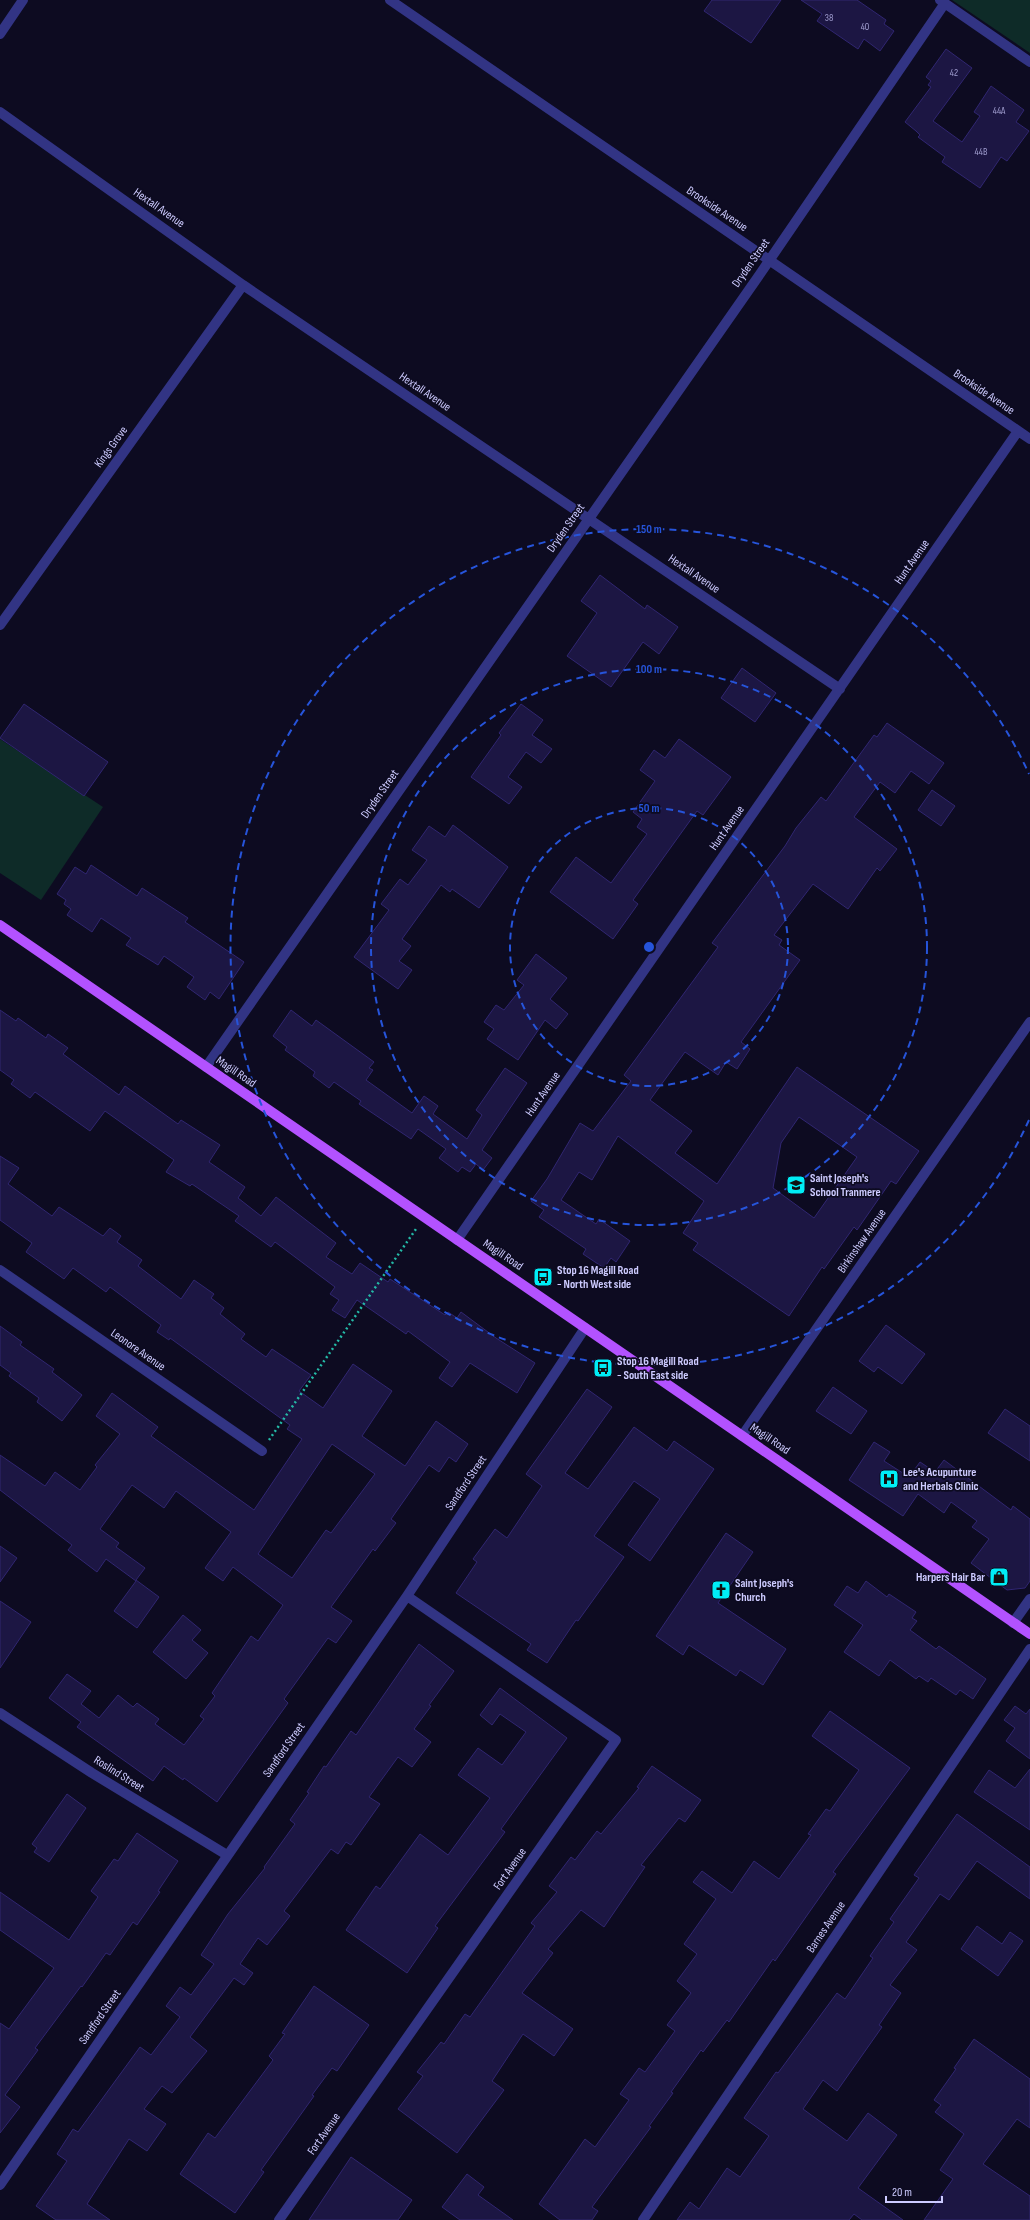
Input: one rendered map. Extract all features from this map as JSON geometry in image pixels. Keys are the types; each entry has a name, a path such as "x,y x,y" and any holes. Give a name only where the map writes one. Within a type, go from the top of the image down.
{"main road":[{"name":"Magill Road","path":"0,925 1030,1634"}],"street":[{"path":"0,34 24,0"},
{"name":"Brookside Avenue","path":"390,0 1030,439"},
{"path":"943,2 1030,62"},
{"name":"Dryden Street","path":"206,1067 769,260 943,2"},
{"name":"Hextall Avenue","path":"0,112 244,285 840,689"},
{"name":"Kings Grove","path":"0,625 244,285"},
{"name":"Hunt Avenue","path":"457,1240 1018,430"},
{"name":"Birkinshaw Avenue","path":"742,1436 1030,1022"},
{"name":"Leonore Avenue","path":"0,1270 262,1451"},
{"name":"Sandford Street","path":"0,2185 407,1596 585,1328"},
{"name":"Fort Avenue","path":"279,2220 616,1740 407,1596"},
{"path":"1014,1623 1030,1599"},
{"name":"Barnes Avenue","path":"643,2220 1030,1649"},
{"name":"Roslind Street","path":"0,1713 92,1773 227,1855"}],"path":[{"path":"262,1451 425,1217"}],"green space":[{"path":"952,0 1030,0 1030,53"},
{"path":"0,739 103,807 41,900 0,873"}],"building":[{"path":"712,0 781,0 751,43 704,11"},
{"path":"801,0 857,0 886,20 884,24 894,31 880,51 864,39 858,49 817,21 822,14"},
{"path":"946,49 972,68 933,121 962,142 980,116 974,112 991,86 1024,110 1016,122 1029,131 1007,161 1001,157 980,188 942,162 945,157 918,137 920,135 905,122 931,87 928,85 931,81 926,77"},
{"path":"600,575 645,609 647,605 678,627 659,654 643,642 611,687 567,656 597,613 581,601"},
{"path":"742,668 776,693 755,722 721,698"},
{"path":"24,704 108,762 84,796 0,738"},
{"path":"521,704 543,720 532,735 552,749 541,763 526,752 508,777 522,787 509,804 471,777 501,735 499,733"},
{"path":"887,723 944,763 929,784 911,771 895,793 880,782 854,817 897,849 880,871 877,868 848,909 813,884 774,935 782,940 779,945 800,960 741,1042 750,1049 737,1069 726,1062 718,1075 685,1052 650,1100 692,1131 675,1153 717,1184 797,1067 919,1151 896,1184 891,1181 857,1230 854,1227 824,1269 822,1267 789,1316 693,1250 698,1243 683,1233 704,1201 618,1136 592,1180 579,1172 561,1200 596,1224 599,1219 630,1241 616,1262 611,1258 604,1268 583,1254 586,1249 539,1217 544,1210 531,1201 547,1179 580,1123 593,1131 631,1081 624,1075 718,947 712,943 785,846 796,828 821,797 826,801 874,735 877,737","holes":["799,1117 857,1157 814,1218 773,1188 781,1143"]},
{"path":"679,739 731,777 703,815 697,811 633,900 638,904 613,939 550,892 576,857 611,883 647,834 637,827 642,819 633,812 655,781 640,770 654,750 665,758"},
{"path":"932,790 955,806 941,826 918,810"},
{"path":"453,825 508,867 479,908 452,889 450,892 441,885 402,939 411,946 399,961 412,970 398,989 354,957 389,910 381,904 400,879 408,885 427,860 412,850 429,826 445,837"},
{"path":"91,865 137,896 142,888 188,918 185,922 244,962 219,999 210,992 205,1000 187,987 194,977 164,956 158,965 126,945 131,938 101,918 92,932 67,915 71,909 64,904 66,900 57,894 75,867 86,874"},
{"path":"536,954 567,978 550,999 568,1014 556,1029 545,1020 518,1060 487,1039 494,1029 484,1022 496,1005 504,1010 524,985 517,980"},
{"path":"0,1010 16,1021 18,1018 46,1038 48,1034 68,1048 63,1054 119,1095 125,1086 178,1124 181,1120 220,1145 209,1162 245,1187 238,1198 261,1216 276,1197 336,1243 326,1257 352,1274 360,1263 388,1282 390,1279 445,1315 448,1312 457,1318 461,1312 496,1338 535,1363 517,1393 470,1363 452,1387 439,1378 450,1362 408,1331 406,1334 357,1300 345,1318 332,1310 339,1300 330,1294 335,1287 275,1242 271,1247 235,1221 239,1216 192,1184 190,1186 166,1172 174,1160 105,1111 90,1131 35,1092 30,1098 11,1084 14,1080 0,1070"},
{"path":"291,1010 312,1026 316,1020 374,1062 369,1068 373,1070 366,1080 412,1113 424,1096 438,1106 433,1114 467,1139 482,1115 476,1110 505,1068 527,1083 482,1150 492,1158 483,1170 476,1164 470,1172 462,1167 458,1172 439,1158 446,1149 418,1129 411,1139 359,1104 361,1101 334,1082 329,1088 313,1076 315,1072 285,1050 287,1047 273,1036"},
{"path":"0,1156 19,1168 8,1184 52,1216 59,1207 103,1236 110,1228 121,1236 117,1242 142,1260 138,1266 181,1299 194,1280 214,1294 211,1298 224,1308 220,1314 245,1334 241,1339 266,1357 272,1349 311,1375 299,1391 323,1408 353,1364 392,1391 362,1436 405,1466 436,1421 468,1444 456,1462 449,1457 439,1472 429,1465 391,1519 396,1523 375,1551 373,1549 331,1607 352,1621 336,1643 328,1638 284,1699 288,1703 217,1802 184,1778 183,1780 164,1766 153,1781 77,1727 81,1722 49,1698 67,1674 91,1691 81,1704 99,1718 118,1695 133,1707 137,1703 159,1719 155,1724 184,1745 204,1719 200,1716 215,1696 212,1693 251,1636 258,1641 283,1605 233,1567 223,1581 205,1568 231,1532 176,1491 164,1508 132,1485 100,1529 119,1543 116,1547 145,1568 136,1580 159,1597 137,1628 114,1611 136,1581 106,1559 97,1572 68,1550 72,1545 0,1490 0,1455 45,1486 55,1472 80,1490 97,1467 95,1465 120,1434 96,1416 112,1393 158,1427 151,1436 254,1510 302,1439 287,1429 290,1425 170,1338 169,1340 157,1332 161,1325 110,1287 106,1292 73,1268 64,1279 26,1252 32,1243 0,1220","holes":["332,1444 375,1474 331,1533 326,1530 292,1578 258,1554"]},
{"path":"886,1325 925,1354 902,1384 878,1367 874,1372 859,1361"},
{"path":"0,1326 22,1342 20,1345 54,1369 52,1372 82,1395 62,1421 37,1402 39,1398 9,1376 11,1373 0,1365"},
{"path":"833,1387 867,1411 851,1434 816,1411"},
{"path":"587,1389 612,1407 565,1473 588,1489 634,1427 667,1451 674,1441 714,1469 650,1561 628,1545 660,1499 634,1481 594,1536 624,1557 578,1621 576,1620 547,1663 527,1650 531,1644 456,1593 477,1562 473,1559 495,1529 507,1538 542,1486 526,1474"},
{"path":"1005,1409 1030,1426 1030,1461 988,1433"},
{"path":"874,1442 890,1452 884,1461 909,1477 920,1462 935,1472 944,1460 1011,1510 1013,1506 1030,1519 1030,1581 1025,1588 1007,1590 971,1563 989,1539 972,1527 977,1521 951,1502 944,1513 918,1494 903,1516 849,1480"},
{"path":"726,1533 753,1552 718,1603 786,1649 763,1685 740,1670 736,1676 689,1645 683,1655 656,1636"},
{"path":"0,1546 17,1558 0,1582"},
{"path":"866,1581 887,1597 889,1594 916,1612 912,1618 917,1621 910,1630 936,1649 939,1646 986,1679 973,1699 960,1690 956,1695 931,1678 928,1682 919,1676 916,1679 890,1660 879,1676 844,1652 863,1625 834,1605 847,1586 858,1593"},
{"path":"0,1601 31,1622 0,1668"},
{"path":"183,1615 201,1630 192,1640 208,1653 186,1679 153,1652"},
{"path":"419,1644 454,1671 429,1705 431,1706 414,1729 431,1742 412,1767 398,1757 369,1797 380,1804 351,1845 346,1842 338,1854 331,1849 284,1911 290,1916 267,1945 258,1938 240,1964 253,1973 244,1985 234,1978 190,2037 207,2051 172,2093 162,2086 144,2109 166,2124 147,2151 129,2139 87,2204 110,2220 56,2220 36,2206 67,2161 57,2154 73,2129 78,2132 140,2047 151,2055 180,2017 166,2006 180,1987 191,1995 214,1964 201,1955 228,1914 265,1868 264,1867 295,1824 290,1820 309,1793 307,1792 324,1766 326,1767 351,1731 356,1735"},
{"path":"500,1688 567,1738 501,1829 505,1832 435,1926 438,1928 407,1973 346,1930 376,1886 380,1889 420,1834 448,1855 490,1798 458,1775 478,1748 502,1765 526,1732 500,1714 492,1725 480,1715"},
{"path":"1015,1706 1026,1714 1030,1709 1030,1759 1006,1741 1015,1728 1004,1720"},
{"path":"830,1711 910,1768 833,1872 836,1874 775,1961 773,1959 729,2022 727,2020 703,2052 701,2050 671,2092 673,2093 649,2126 651,2127 592,2207 598,2211 592,2220 560,2220 539,2204 585,2139 595,2147 629,2100 620,2094 639,2068 645,2072 675,2031 667,2025 691,1993 677,1981 697,1954 684,1944 716,1899 693,1882 702,1871 732,1893 754,1861 779,1879 811,1835 808,1834 826,1809 830,1811 859,1770 812,1736"},
{"path":"652,1766 701,1800 685,1822 679,1818 641,1865 645,1867 604,1927 581,1910 548,1949 553,1953 522,1993 573,2029 554,2056 523,2034 492,2081 504,2090 457,2153 398,2109 423,2076 417,2072 441,2042 444,2044 465,2014 470,2017 535,1926 531,1923 557,1892 549,1886 571,1857 575,1860 597,1831 601,1834 639,1788 637,1787"},
{"path":"1030,1769 1030,1830 974,1792 989,1770 1015,1788"},
{"path":"67,1794 86,1808 49,1862 34,1852 37,1848 32,1844"},
{"path":"957,1814 1030,1867 1030,1899 977,1861 949,1900 940,1894 906,1942 917,1950 890,1985 901,1993 879,2025 882,2027 837,2091 823,2080 803,2109 847,2141 868,2113 897,2135 858,2188 903,2220 862,2220 854,2214 849,2220 677,2220 690,2202 699,2209 727,2168 740,2177 769,2136 744,2118 776,2072 778,2073 837,1993 845,1999 873,1958 870,1956 894,1922 890,1919 919,1878 914,1875"},
{"path":"137,1833 178,1861 158,1891 160,1892 137,1925 133,1922 110,1955 106,1953 35,2048 38,2050 5,2095 20,2107 0,2133 0,2023 9,2029 54,1968 0,1930 0,1892 69,1940 98,1897 91,1891 114,1859 118,1861"},
{"path":"977,1926 1002,1944 1010,1932 1023,1941 998,1976 961,1949"},
{"path":"314,1986 369,2025 337,2071 332,2068 312,2095 314,2096 261,2170 264,2172 235,2213 180,2174 208,2133 215,2138 273,2060 269,2056 285,2034 282,2033"},
{"path":"974,2039 1030,2079 1030,2128 1017,2119 983,2164 1030,2196 1030,2220 924,2220 953,2179 940,2170 964,2134 935,2112 941,2105 934,2100 956,2069 954,2068"},
{"path":"351,2157 412,2200 398,2220 309,2220"},
{"path":"467,2174 484,2187 478,2195 513,2220 460,2220 442,2207"}],"place":[{"name":"Saint Joseph's School Tranmere","path":"796,1185"},
{"name":"Stop 16 Magill Road - North West side","path":"543,1277"},
{"name":"Stop 16 Magill Road - South East side","path":"603,1368"},
{"name":"Lee's Acupunture and Herbals Clinic","path":"889,1479"},
{"name":"Harpers Hair Bar","path":"999,1577"},
{"name":"Saint Joseph's Church","path":"721,1590"}]}
